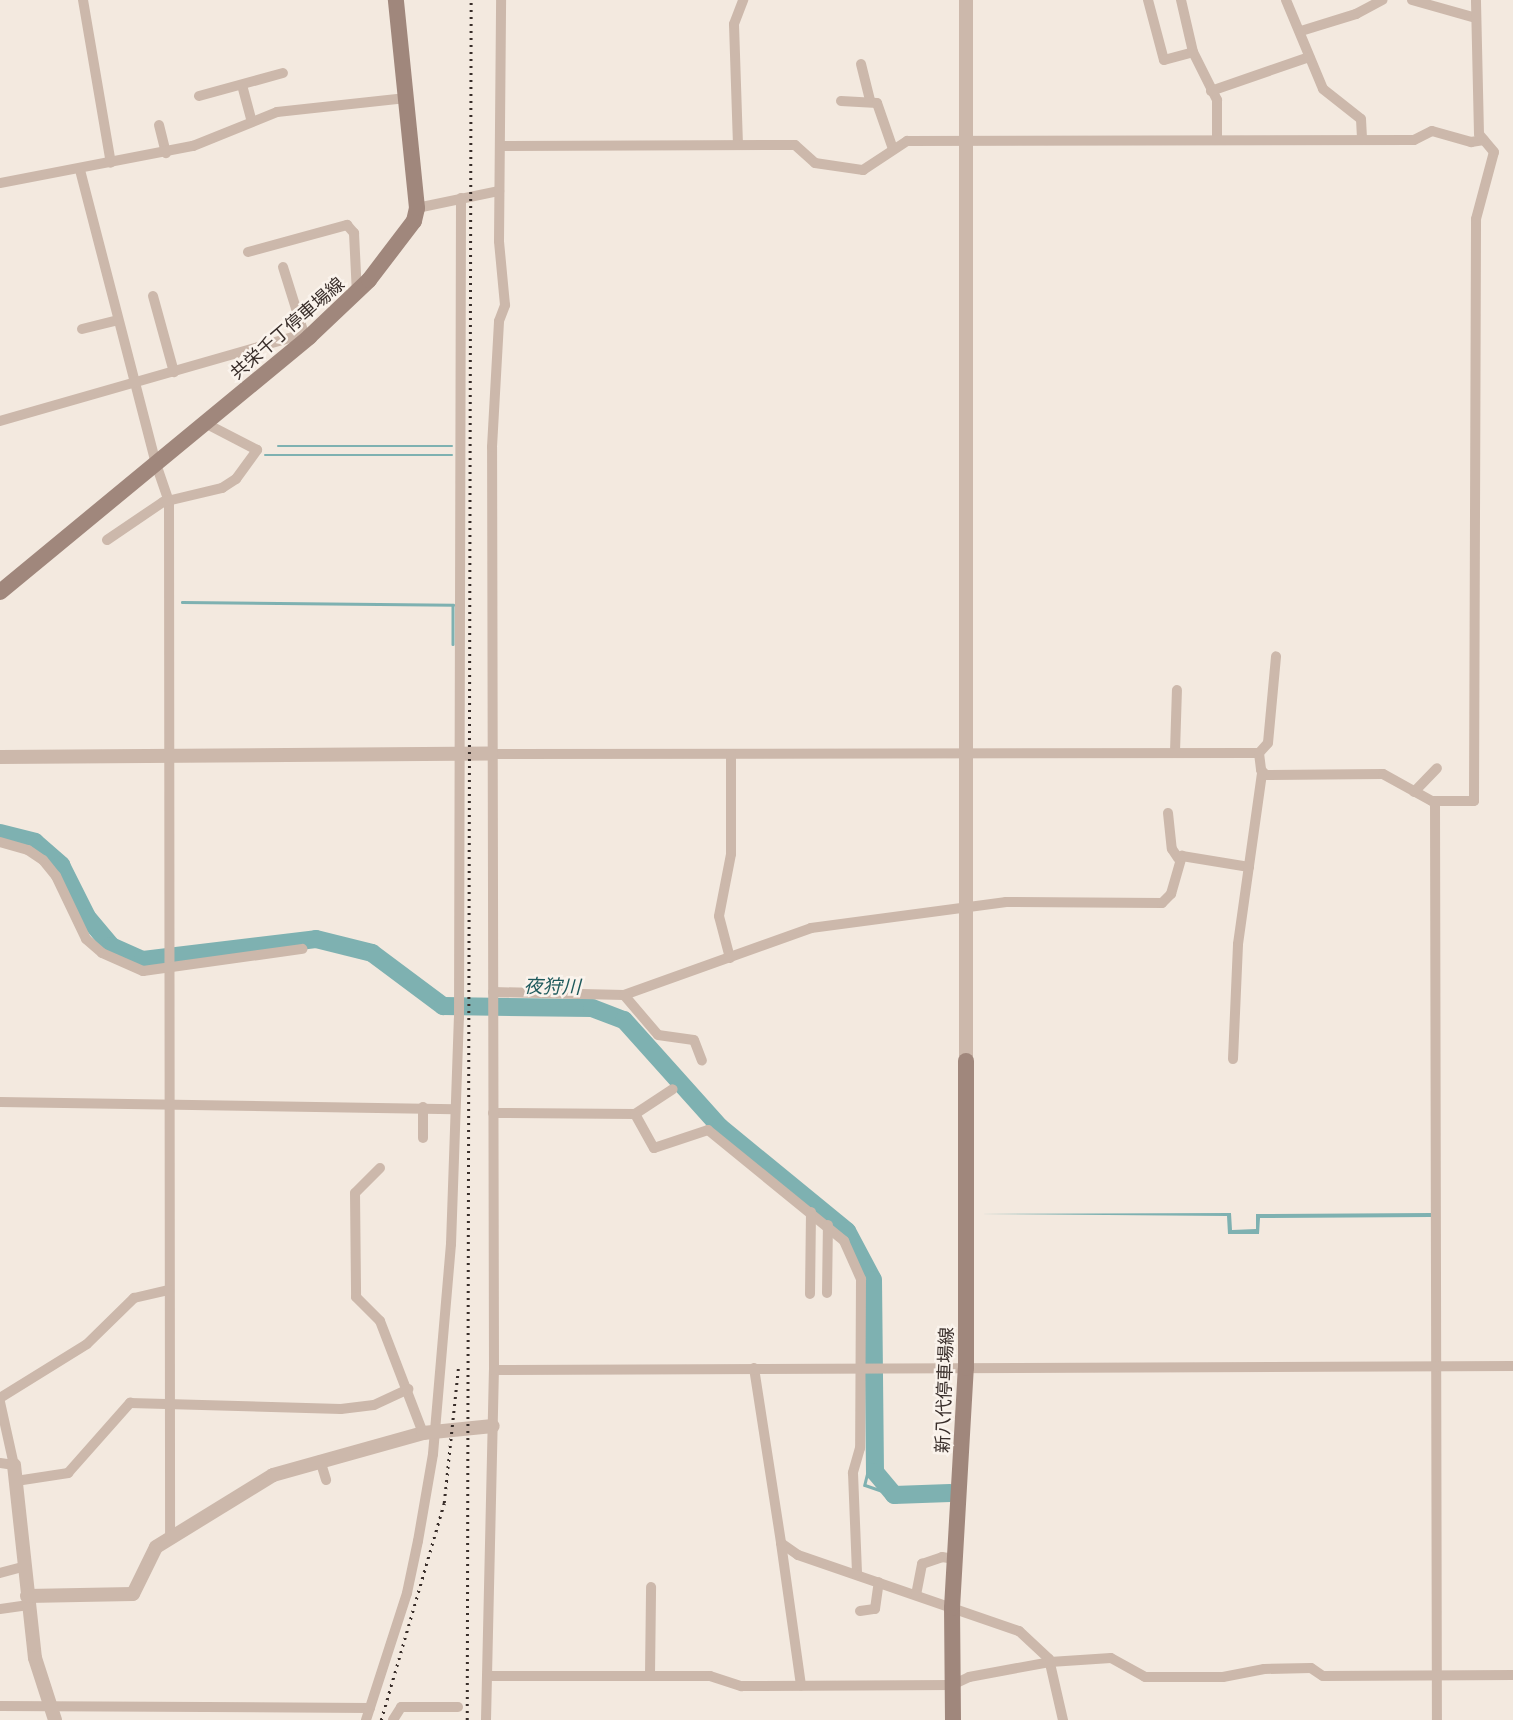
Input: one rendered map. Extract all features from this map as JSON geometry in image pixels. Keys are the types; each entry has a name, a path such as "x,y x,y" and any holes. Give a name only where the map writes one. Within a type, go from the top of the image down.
{"main road":[{"path":"396,0 417,208"},
{"name":"共栄千丁停車場線","path":"0,592 205,424 357,294 414,221 417,208"},
{"name":"新八代停車場線","path":"953,1720 952,1608 966,1368 966,1061"}],"street":[{"path":"83,0 111,163"},
{"path":"486,1720 494,1370 492,447 499,321 505,305 499,191 500,0"},
{"path":"738,145 734,24 743,0"},
{"path":"966,0 966,753 963,910 966,1061"},
{"path":"1148,0 1164,61 1194,52"},
{"path":"1181,0 1194,52 1217,100 1217,140"},
{"path":"1286,0 1323,89 1361,119 1362,140"},
{"path":"1301,31 1356,14 1382,0"},
{"path":"1412,0 1476,18"},
{"path":"1262,773 1383,774 1435,801 1474,801 1476,219 1494,152 1484,140 1476,109 1476,0"},
{"path":"1211,91 1309,57"},
{"path":"862,64 870,101"},
{"path":"199,96 283,74"},
{"path":"242,85 252,122"},
{"path":"0,183 166,153 252,122 313,105 341,108 405,98"},
{"path":"841,101 870,101 881,108 887,141 893,149"},
{"path":"159,124 166,153"},
{"path":"501,146 795,145 815,163 863,170 907,141 1414,141 1432,131 1471,142 1484,140"},
{"path":"80,170 134,383 169,501 170,1536"},
{"path":"417,208 499,191"},
{"path":"366,1720 407,1593 451,1244 459,1018 461,198"},
{"path":"248,252 347,225 354,233 357,294"},
{"path":"0,421 306,336 283,267"},
{"path":"153,296 174,372"},
{"path":"82,329 118,320"},
{"path":"107,540 169,501 222,488 236,479 256,454 244,440 205,424"},
{"path":"0,757 1259,753 1268,743 1276,656"},
{"path":"1175,752 1177,690"},
{"path":"1233,1059 1238,944 1262,773 1259,753"},
{"path":"730,958 719,916 731,854 731,754"},
{"path":"1414,792 1437,768"},
{"path":"1435,801 1437,1720"},
{"path":"493,992 628,1001 730,958 811,928 963,910 1006,902 1162,902 1171,894 1178,858 1172,849 1168,813"},
{"path":"0,842 43,860 56,876 86,939 102,953 142,971 168,970 302,949"},
{"path":"1178,858 1249,867"},
{"path":"628,1001 658,1035 694,1040 702,1061"},
{"path":"493,1113 635,1114 673,1089"},
{"path":"0,1102 455,1109"},
{"path":"424,1107 424,1138"},
{"path":"635,1114 654,1148 708,1130 828,1225 851,1249 860,1270 862,1370 859,1458 853,1473 857,1574"},
{"path":"380,1168 373,1180 355,1193 356,1297 380,1321 429,1433"},
{"path":"810,1294 811,1212"},
{"path":"827,1293 828,1225"},
{"path":"53,1713 35,1658 23,1567 16,1481 7,1464 0,1400 87,1344 135,1298 169,1290"},
{"path":"494,1370 1513,1366"},
{"path":"754,1368 801,1686"},
{"path":"16,1481 68,1473 125,1405 341,1409 374,1405 408,1389"},
{"path":"0,1609 27,1600 133,1594 148,1557 170,1536 273,1475 320,1460 429,1433 493,1426"},
{"path":"320,1460 326,1480"},
{"path":"781,1543 798,1555 1019,1631 1050,1662 1063,1720"},
{"path":"916,1595 922,1564 942,1557 954,1559"},
{"path":"0,1573 23,1567"},
{"path":"860,1611 875,1609 879,1583"},
{"path":"650,1675 651,1587"},
{"path":"487,1676 710,1676 741,1686 953,1685 969,1677 1050,1662 1116,1659 1145,1677 1223,1676 1264,1669 1311,1668 1323,1676 1513,1675"},
{"path":"0,1706 53,1713 370,1708"},
{"path":"393,1720 401,1707 458,1707"}],"water":[{"path":"1231,1213 1232,1230 1256,1229 1256,1214 1431,1213 1431,1217 1260,1218 1259,1234 1228,1234 1227,1216 980,1214"}],"waterway":[{"path":"278,446 452,446"},
{"path":"265,455 452,455"},
{"path":"182,602 453,605 453,644"},
{"name":"夜狩川","path":"0,833 35,842 61,865 87,917 111,946 143,960 316,939 372,953 443,1006 592,1008 624,1020 720,1127 847,1231 873,1280 875,1472 894,1495 950,1493"},
{"path":"872,1456 865,1485 894,1495"}],"railway":[{"path":"467,1720 471,0"},
{"path":"381,1720 444,1503 458,1369"}]}
